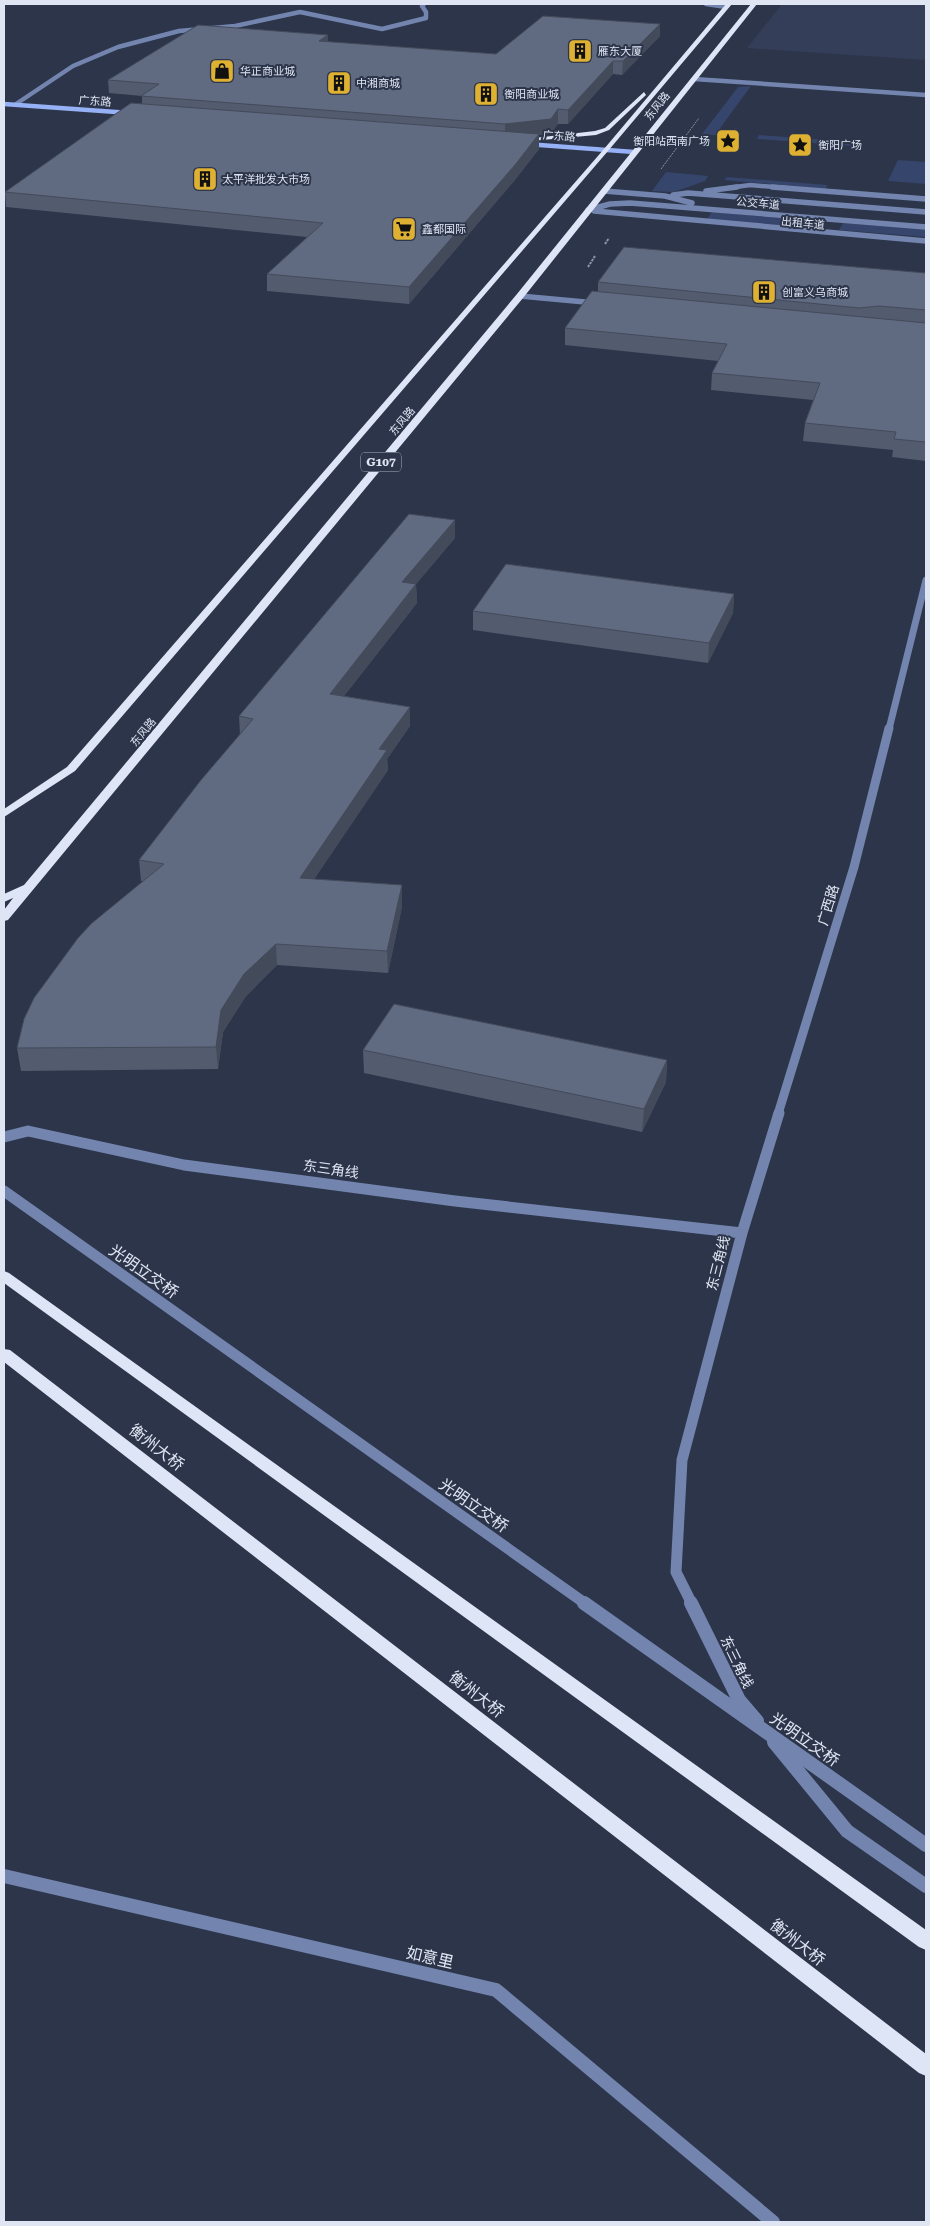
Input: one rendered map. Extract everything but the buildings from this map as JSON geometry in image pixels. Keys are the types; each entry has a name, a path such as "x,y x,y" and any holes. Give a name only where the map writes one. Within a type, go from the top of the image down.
{"highway":[{"name":"东风路","path":"4,917 520,296 754,4"},
{"name":"东风路","path":"4,814 71,770 606,150 728,5"},
{"path":"516,142 587,134 607,129 634,102 668,76"},
{"name":"G107","path":"4,898 31,885"},
{"path":"4,1276 926,1941"},
{"name":"衡州大桥","path":"4,1354 926,2066"}],"main road":[{"name":"广东路","path":"4,104 134,114"},
{"name":"广东路","path":"516,142 634,152"}],"street":[{"path":"16,104 72,66 118,47 179,31 235,26 300,12 370,27 392,29 426,18 426,12 422,6 424,4"},
{"path":"706,4 728,5"},
{"path":"694,79 926,95"},
{"path":"665,196 750,185 926,199"},
{"path":"604,191 665,196 712,207 824,218 837,192"},
{"path":"688,193 926,212"},
{"name":"公交车道","path":"588,210 610,204 630,203 926,226"},
{"name":"出租车道","path":"588,210 698,224 926,243"},
{"path":"520,296 598,304"},
{"name":"广西路","path":"742,1233 854,867 926,580"},
{"name":"东三角线","path":"4,1137 28,1130 184,1165 455,1201 742,1233 682,1460 676,1572 739,1700 847,1831 926,1886"},
{"name":"光明立交桥","path":"4,1191 926,1846"},
{"name":"如意里","path":"4,1876 496,1990 773,2222"}],"path":[{"path":"693,126 699,118"},
{"path":"588,267 595,256"}],"shaded area":[{"path":"782,4 926,4 926,60 747,48"},
{"path":"751,86 718,131 738,133 735,137 702,134 738,87"},
{"path":"759,135 855,142 853,146 757,139"},
{"path":"898,160 926,162 926,184 888,181"},
{"path":"666,172 708,176 705,181 674,192 652,191"},
{"path":"727,177 827,185 826,189 724,180"},
{"path":"712,212 805,220 801,227 707,219"},
{"path":"843,223 926,229 926,237 839,230"}],"place":[{"name":"雁东大厦","path":"580,51"},
{"name":"华正商业城","path":"222,71"},
{"name":"中湘商城","path":"339,83"},
{"name":"衡阳商业城","path":"486,94"},
{"name":"衡阳站西南广场","path":"728,141"},
{"name":"衡阳广场","path":"800,145"},
{"name":"太平洋批发大市场","path":"205,179"},
{"name":"鑫都国际","path":"404,229"},
{"name":"创富义乌商城","path":"764,292"}]}
